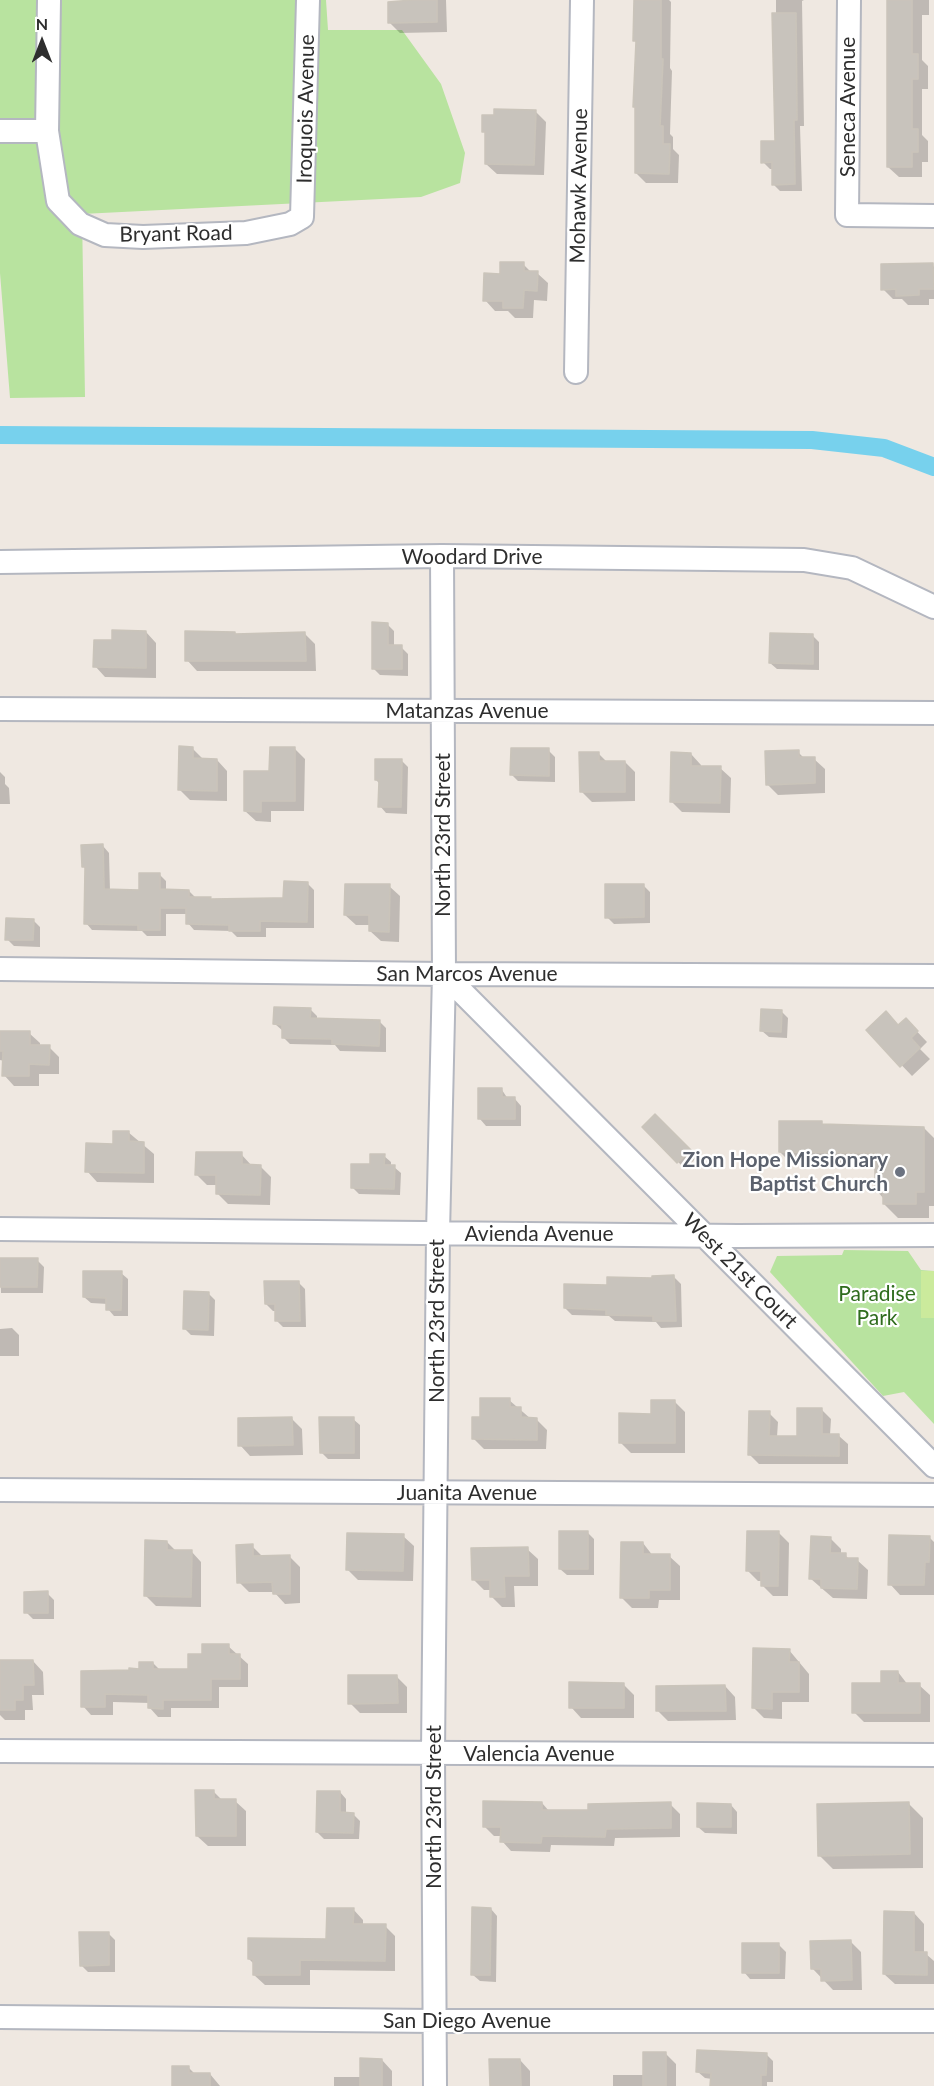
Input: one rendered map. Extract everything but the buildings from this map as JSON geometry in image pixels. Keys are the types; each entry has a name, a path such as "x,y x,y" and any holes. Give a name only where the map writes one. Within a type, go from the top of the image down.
{"street":[{"name":"Bryant Road","path":"49,0 47,131 58,201 80,224 105,235 143,237 246,233 291,224 302,217"},
{"name":"Iroquois Avenue","path":"302,217 308,0"},
{"name":"Mohawk Avenue","path":"576,372 582,0"},
{"name":"Seneca Avenue","path":"849,0 847,215 934,216"},
{"path":"0,131 47,131"},
{"name":"Woodard Drive","path":"0,562 442,556 804,560 852,568 934,607"},
{"name":"North 23rd Street","path":"435,2086 434,1753 438,1233 444,974 442,556"},
{"name":"Matanzas Avenue","path":"0,710 934,713"},
{"name":"San Marcos Avenue","path":"0,969 934,976"},
{"name":"West 21st Court","path":"444,974 934,1466"},
{"name":"Avienda Avenue","path":"0,1229 704,1235 934,1234"},
{"name":"Juanita Avenue","path":"0,1490 934,1495"},
{"name":"Valencia Avenue","path":"0,1751 934,1755"},
{"name":"San Diego Avenue","path":"0,2017 435,2021 934,2021"}],"green space":[{"path":"0,0 326,0 328,30 402,30 441,84 465,153 460,183 421,197 82,214 85,397 10,398 0,273"},
{"name":"Paradise Park","path":"844,1250 908,1251 921,1270 934,1271 934,1424 904,1392 883,1396 770,1272 777,1256 842,1255"},
{"path":"921,1271 934,1271 934,1318 921,1318"}],"waterway":[{"path":"0,435 812,440 884,448 934,467"}],"place":[{"name":"Zion Hope Missionary Baptist Church","path":"900,1172"}]}
